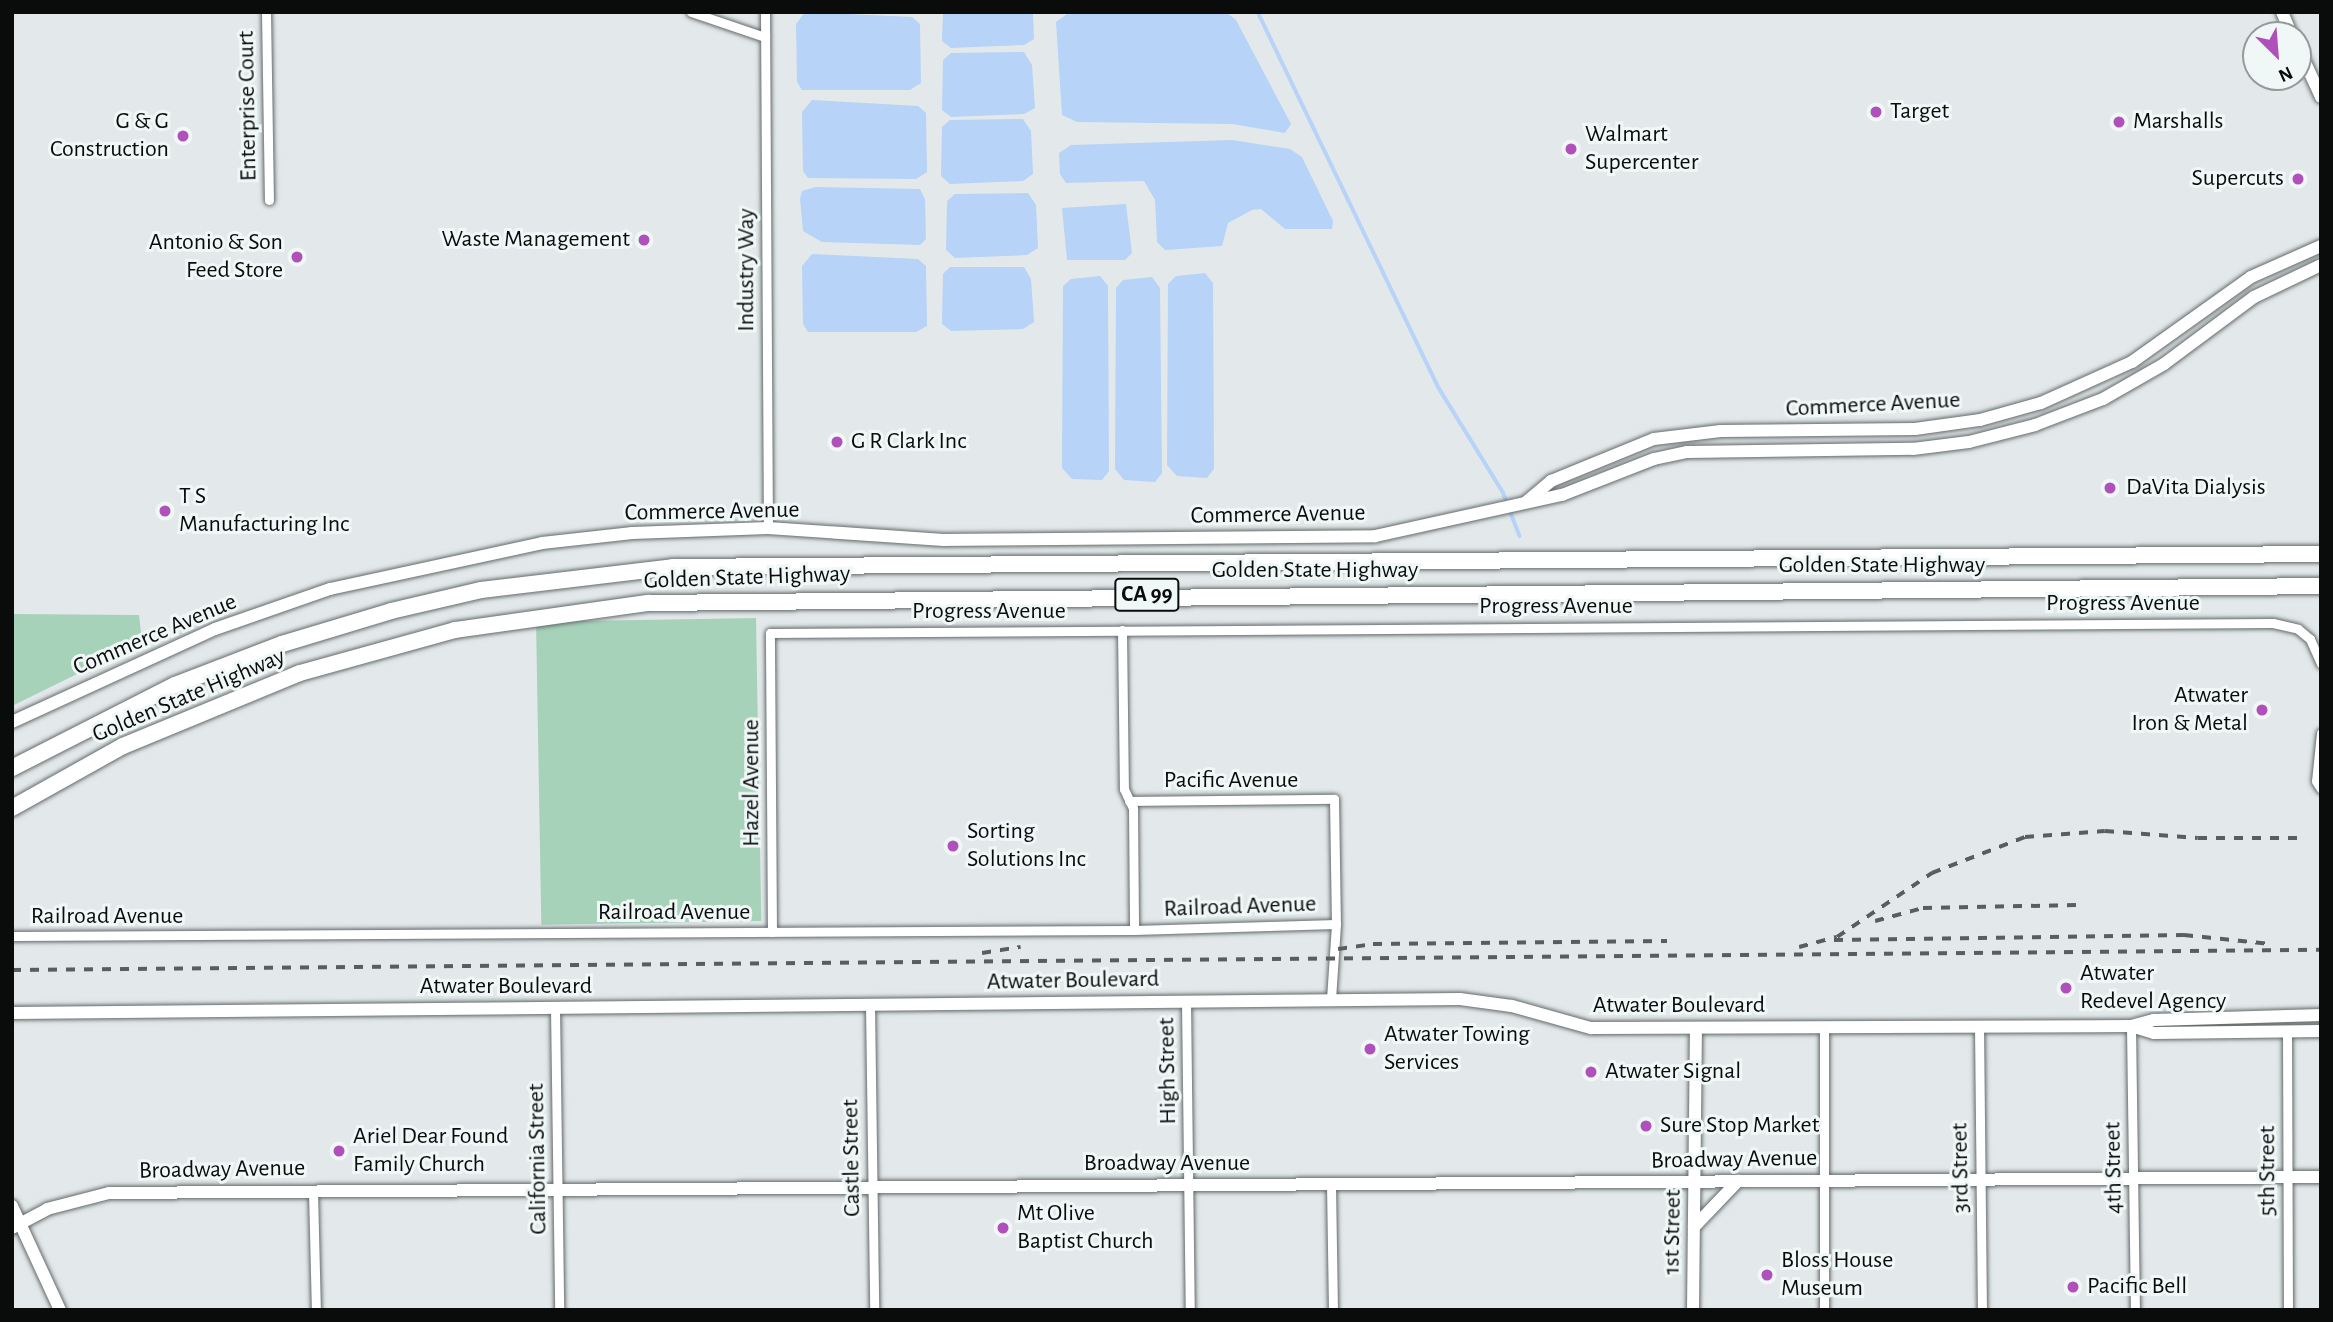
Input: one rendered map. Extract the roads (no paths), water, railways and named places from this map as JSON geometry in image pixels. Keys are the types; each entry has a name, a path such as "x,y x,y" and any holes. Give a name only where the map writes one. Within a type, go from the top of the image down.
{"highway":[{"name":"Golden State Highway","path":"12,768 175,685 343,626 481,590 673,567 2321,554"},
{"name":"Golden State Highway","path":"12,808 135,741 300,673 455,630 648,603 2321,586"}],"street":[{"name":"Enterprise Court","path":"266,12 269,200"},
{"path":"691,12 765,37"},
{"name":"Industry Way","path":"765,12 768,528"},
{"path":"2312,77 2321,97"},
{"name":"Commerce Avenue","path":"1525,502 1551,481 1654,439 1721,431 1915,429 1980,420 2041,403 2132,362 2251,277 2321,246"},
{"name":"Commerce Avenue","path":"12,722 215,629 330,589 542,543 632,533 768,528 944,540 1376,536 1562,495 1654,459 1687,452 1913,449 1969,442 2035,425 2133,383 2254,297 2321,265"},
{"name":"Progress Avenue","path":"770,633 2273,623 2298,629 2310,639 2321,664"},
{"path":"1122,630 1124,789 1133,808 1134,930"},
{"name":"Hazel Avenue","path":"770,633 772,932"},
{"path":"2318,785 2321,733"},
{"name":"Pacific Avenue","path":"1129,800 1334,799 1336,924"},
{"path":"1331,1000 1336,924"},
{"name":"Railroad Avenue","path":"12,936 1134,930 1336,924"},
{"name":"Atwater Boulevard","path":"12,1013 1461,999 1512,1006 1591,1028 2131,1026 2154,1020 2321,1015"},
{"name":"High Street","path":"1186,1001 1190,1310"},
{"name":"Castle Street","path":"870,1005 874,1310"},
{"name":"California Street","path":"555,1008 559,1310"},
{"name":"3rd Street","path":"1979,1026 1982,1310"},
{"name":"Atwater Boulevard","path":"2131,1026 2154,1033 2321,1031"},
{"name":"4th Street","path":"2131,1026 2135,1310"},
{"path":"1824,1027 1824,1310"},
{"name":"1st Street","path":"1693,1310 1696,1028"},
{"name":"5th Street","path":"2287,1032 2288,1310"},
{"name":"Broadway Avenue","path":"16,1226 73,1200 109,1193 2321,1177"},
{"path":"1694,1227 1738,1181"},
{"path":"1331,1184 1333,1310"},
{"path":"313,1191 316,1310"},
{"path":"12,1206 16,1226 60,1310"}],"water":[{"path":"805,12 912,17 920,24 921,83 910,90 802,90 797,82 796,24"},
{"path":"943,12 1033,12 1034,39 1024,45 951,48 942,41"},
{"path":"1226,12 1236,20 1291,124 1285,133 1232,124 1077,122 1062,115 1056,22 1067,14"},
{"path":"1024,52 1032,65 1035,108 1024,114 951,117 942,110 943,60 951,53"},
{"path":"812,100 918,106 926,113 927,172 916,179 808,178 803,171 802,112"},
{"path":"1023,119 1031,131 1033,174 1023,181 950,184 941,176 942,127 950,120"},
{"path":"1232,140 1290,149 1302,157 1333,221 1332,229 1285,229 1261,209 1252,210 1228,223 1222,246 1165,250 1157,242 1155,200 1144,181 1066,183 1060,174 1059,153 1071,145"},
{"path":"816,187 920,189 925,199 926,239 920,245 822,242 803,231 800,199 802,191"},
{"path":"1028,193 1036,205 1038,248 1027,255 955,258 946,250 947,201 955,194"},
{"path":"1126,204 1132,253 1125,260 1067,260 1062,208"},
{"path":"812,254 918,259 926,266 927,326 916,332 808,332 803,324 802,266"},
{"path":"950,267 1024,267 1031,279 1034,322 1023,329 951,331 942,324 943,274"},
{"path":"1205,273 1213,283 1214,469 1207,478 1177,476 1167,465 1168,284 1176,276"},
{"path":"1100,276 1108,286 1109,471 1102,480 1072,479 1062,468 1063,286 1071,279"},
{"path":"1152,277 1160,288 1162,473 1155,482 1124,480 1115,469 1116,288 1123,280"}],"waterway":[{"path":"1258,12 1439,388 1503,492 1520,536"}],"railway":[{"path":"1799,947 1837,937 1932,873 2025,837 2105,831 2198,838 2306,838"},
{"path":"1875,921 1923,908 2076,905"},
{"path":"1834,940 2184,935 2271,944"},
{"path":"1338,949 1373,944 1667,941"},
{"path":"982,953 1021,947"},
{"path":"12,970 2321,950"}],"place":[{"name":"Target","path":"1876,112"},
{"name":"Marshalls","path":"2119,122"},
{"name":"G & G Construction","path":"183,136"},
{"name":"Walmart Supercenter","path":"1571,149"},
{"name":"Supercuts","path":"2298,179"},
{"name":"Waste Management","path":"644,240"},
{"name":"Antonio & Son Feed Store","path":"297,257"},
{"name":"G R Clark Inc","path":"837,442"},
{"name":"DaVita Dialysis","path":"2110,488"},
{"name":"T S Manufacturing Inc","path":"165,511"},
{"name":"Atwater Iron & Metal","path":"2262,710"},
{"name":"Sorting Solutions Inc","path":"953,846"},
{"name":"Atwater Redevel Agency","path":"2066,988"},
{"name":"Atwater Towing Services","path":"1370,1049"},
{"name":"Atwater Signal","path":"1591,1072"},
{"name":"Sure Stop Market","path":"1646,1126"},
{"name":"Ariel Dear Found Family Church","path":"339,1151"},
{"name":"Mt Olive Baptist Church","path":"1003,1228"},
{"name":"Bloss House Museum","path":"1767,1275"},
{"name":"Pacific Bell","path":"2073,1287"}]}
